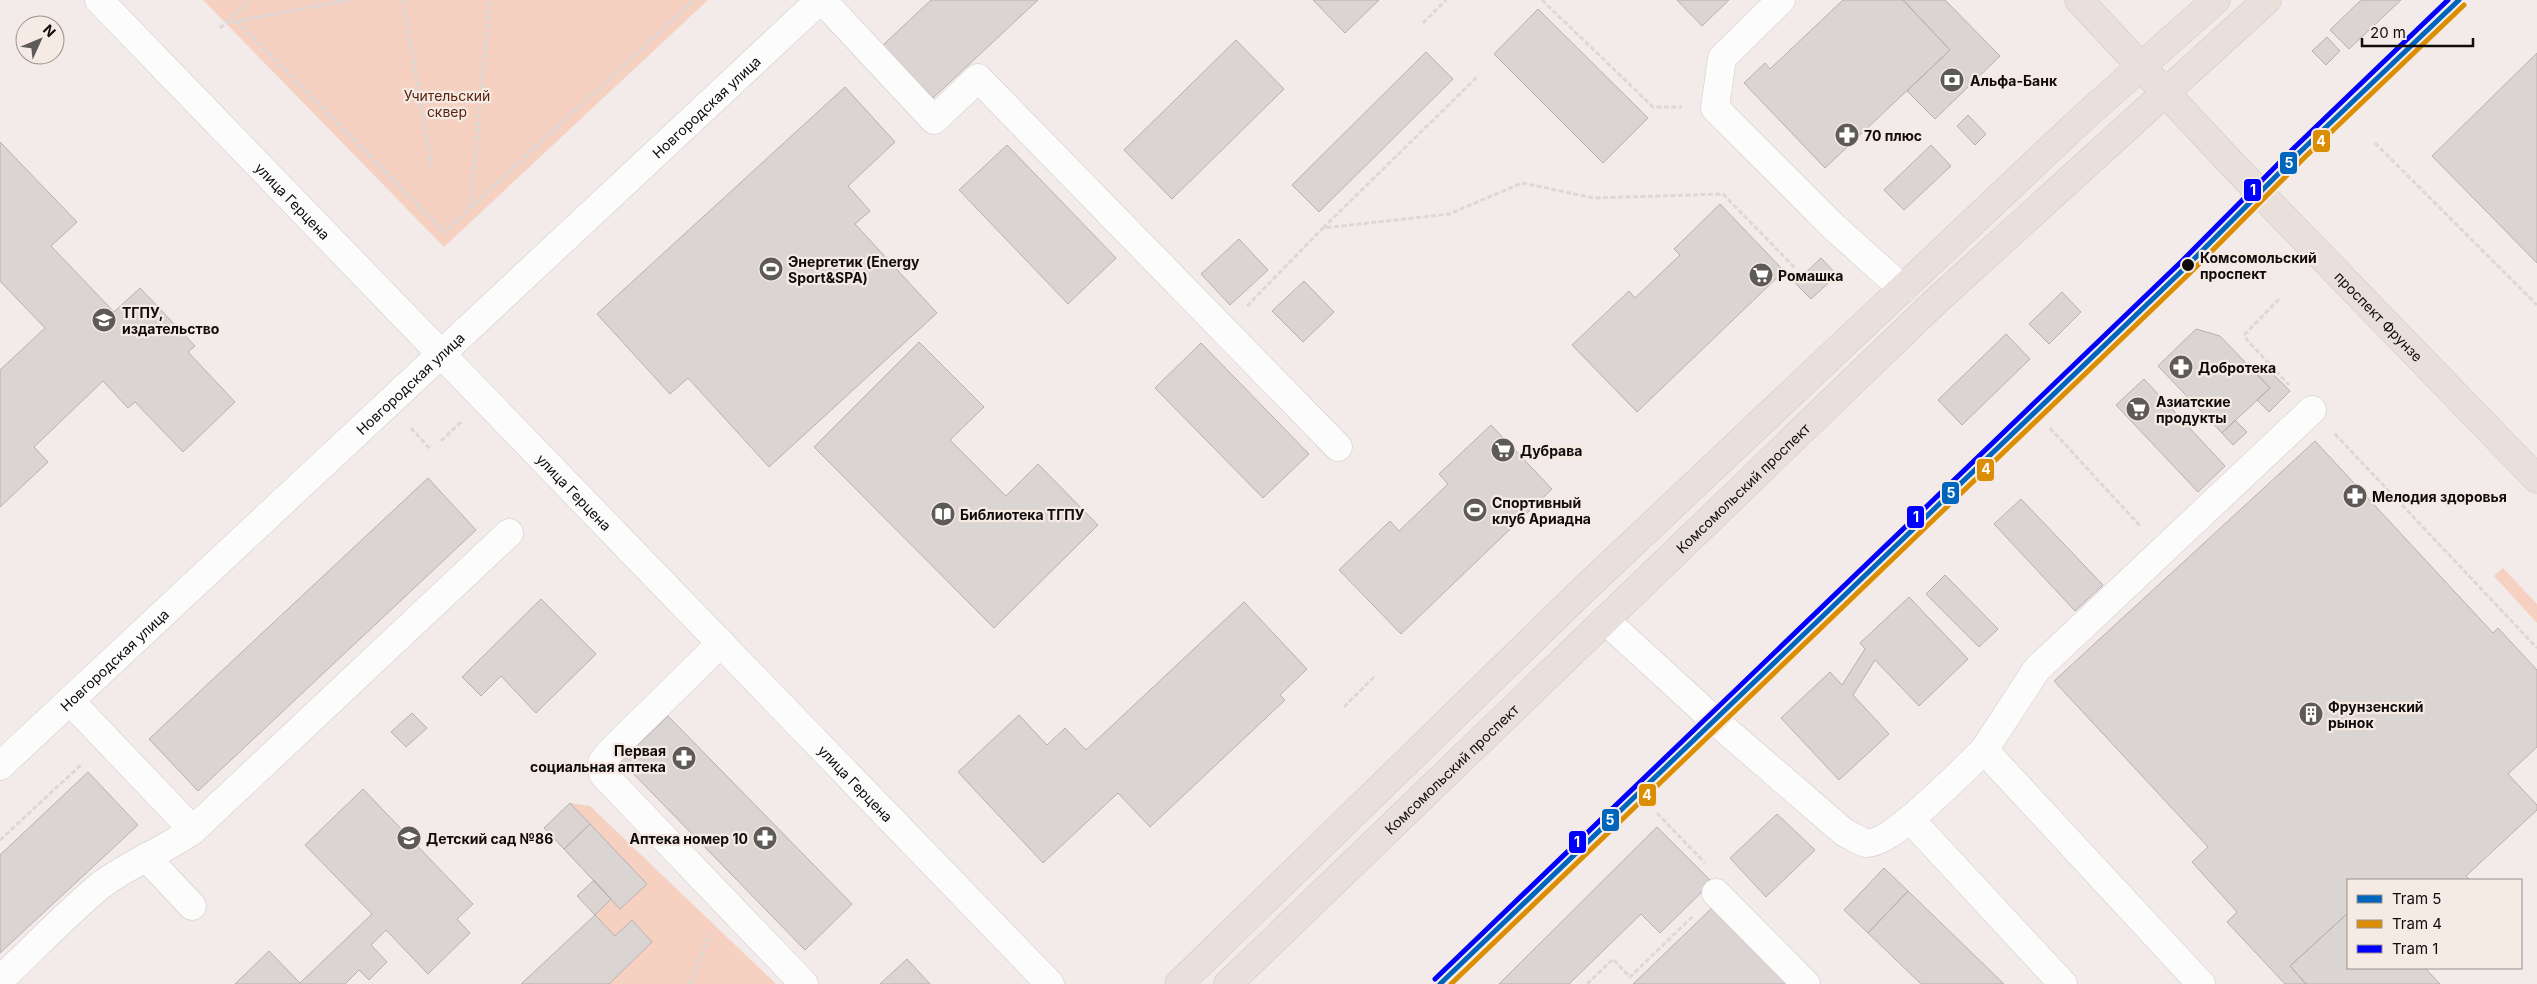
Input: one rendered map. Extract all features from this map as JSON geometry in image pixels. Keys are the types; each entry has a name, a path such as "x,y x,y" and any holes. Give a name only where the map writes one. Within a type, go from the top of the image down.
{"main road":[{"name":"проспект Фрунзе","path":"2079,0 2165,94 2537,479"},
{"path":"1179,984 1578,596 2083,118 2216,0"},
{"name":"Комсомольский проспект","path":"1228,984 1934,303 2267,0"}],"street":[{"name":"улица Герцена","path":"99,0 1050,984"},
{"name":"Новгородская улица","path":"0,766 821,0"},
{"path":"821,0 934,120 978,78 1338,447"},
{"path":"1781,0 1722,58 1715,108 1835,228 1903,289"},
{"path":"1605,620 1714,720 1845,833 1866,843 1883,840 1910,819 1984,750 2037,669 2312,410"},
{"path":"0,980 101,886 146,857 170,848 194,830 509,533"},
{"path":"721,643 602,762 603,774 804,984"},
{"path":"70,701 194,830"},
{"path":"1984,750 2201,984"},
{"path":"1910,819 2063,984"},
{"path":"146,857 192,906"},
{"path":"1716,893 1806,984"}],"path":[{"path":"220,28 250,0"},
{"path":"226,23 348,0"},
{"path":"402,0 432,170"},
{"path":"470,208 490,0"},
{"path":"238,20 444,232 694,0"},
{"path":"1423,23 1446,0"},
{"path":"1542,0 1652,107 1715,108"},
{"path":"1223,329 1322,228 1477,77"},
{"path":"2375,144 2537,305"},
{"path":"1322,228 1450,214 1522,183 1594,198 1723,194 1795,268"},
{"path":"2279,299 2247,331 2247,340 2537,648"},
{"path":"441,441 462,421"},
{"path":"407,424 431,450"},
{"path":"2050,428 2164,550"},
{"path":"1344,707 1376,675"},
{"path":"0,840 108,741"},
{"path":"1657,813 1686,844"},
{"path":"690,984 723,900"},
{"path":"1586,984 1613,959 1630,976 1694,915"}],"green space":[{"name":"Учительский сквер","path":"203,0 708,0 444,247"},
{"path":"2503,568 2537,604 2537,623 2494,576"},
{"path":"570,803 590,806 776,984 609,984 652,942 632,921 615,936 595,915 611,899 621,908 646,884"}],"building":[{"path":"931,0 1038,0 933,98 883,45"},
{"path":"1313,0 1379,0 1345,33"},
{"path":"1677,0 1729,0 1702,26"},
{"path":"1843,0 1903,0 1950,50 1825,168 1744,83 1765,63 1770,69"},
{"path":"1903,0 1945,0 2000,56 1935,119 1907,91 1950,50"},
{"path":"2361,0 2401,0 2349,49 2330,30"},
{"path":"1538,9 1648,118 1603,163 1494,54"},
{"path":"2327,37 2340,51 2326,65 2312,51"},
{"path":"1236,40 1284,89 1172,199 1124,150"},
{"path":"1426,52 1453,79 1319,212 1292,185"},
{"path":"2537,53 2537,263 2432,156"},
{"name":"Энергетик (Energy Sport&SPA)","path":"845,87 895,142 848,186 870,211 855,224 937,313 769,467 688,378 670,394 597,314"},
{"path":"1968,115 1986,134 1975,145 1957,126"},
{"name":"ТГПУ, издательство","path":"0,142 77,222 51,246 114,312 140,288 195,346 188,352 235,402 183,452 135,402 128,408 103,381 34,447 48,462 0,507 0,370 45,328 0,281"},
{"path":"1007,145 1116,258 1068,304 959,190"},
{"path":"1931,145 1951,166 1904,210 1884,190"},
{"path":"1720,204 1784,271 1637,412 1572,345 1629,291 1635,298 1680,255 1674,249"},
{"path":"1239,239 1268,270 1230,305 1201,274"},
{"path":"1821,258 1837,275 1811,299 1795,283"},
{"path":"1304,281 1334,312 1303,342 1272,311"},
{"path":"2062,292 2081,312 2049,344 2029,324"},
{"path":"2196,329 2220,336 2270,388 2222,433 2158,366"},
{"path":"2006,334 2030,359 1962,425 1938,400"},
{"path":"919,342 984,407 950,440 1006,496 1038,464 1098,525 994,628 814,447"},
{"path":"1201,343 1309,454 1263,498 1155,388"},
{"path":"2266,367 2290,391 2269,412 2257,400 2270,388 2258,375"},
{"path":"2144,379 2225,466 2198,492 2116,405"},
{"path":"2235,420 2247,432 2233,445 2222,433"},
{"path":"1491,425 1552,489 1401,634 1339,570 1390,521 1399,531 1448,484 1439,474"},
{"name":"Фрунзенский рынок","path":"2315,441 2493,633 2498,628 2537,670 2537,747 2508,774 2537,805 2537,810 2466,876 2469,879 2347,879 2347,914 2290,966 2306,984 2285,984 2227,922 2237,912 2192,862 2208,847 2054,681"},
{"path":"428,478 476,530 198,791 149,739"},
{"path":"2021,499 2103,585 2075,611 1994,524"},
{"path":"1945,575 1998,629 1979,647 1926,594"},
{"path":"1909,597 1968,659 1919,706 1875,660 1853,695 1889,734 1839,780 1781,718 1830,672 1842,685 1865,649 1860,643"},
{"path":"541,599 596,654 536,713 501,676 481,696 462,677"},
{"path":"1244,602 1307,669 1280,695 1285,700 1150,827 1118,793 1043,863 958,772 1019,715 1047,745 1065,728 1086,750"},
{"path":"412,713 427,728 406,747 391,732"},
{"path":"668,716 852,904 805,950 621,761"},
{"path":"88,772 138,825 0,953 0,855"},
{"path":"363,789 473,904 457,919 470,933 428,974 386,930 371,945 387,962 369,980 359,970 345,984 235,984 269,951 300,983 372,914 305,845"},
{"path":"570,803 590,824 564,849 544,828"},
{"path":"1777,814 1815,850 1766,897 1730,858"},
{"path":"590,824 647,884 620,909 564,849"},
{"path":"1657,827 1712,882 1660,933 1641,914 1569,984 1499,984"},
{"path":"1884,868 1908,891 1868,933 1844,910"},
{"path":"594,880 611,899 595,915 577,896"},
{"path":"1908,891 2004,984 1921,984 1868,933"},
{"path":"1714,906 1788,984 1633,984"},
{"path":"2347,914 2347,969 2426,969 2440,984 2306,984 2290,966"},
{"path":"595,915 615,936 632,920 652,942 609,984 521,984"},
{"path":"907,959 930,984 880,984"}],"tram line":[{"name":"1","path":"1435,979 2183,260 2295,147 2448,0"},
{"name":"5","path":"1440,984 2188,265 2300,152 2459,0"},
{"name":"4","path":"1451,984 2193,270 2305,157 2464,5"}],"place":[{"name":"Альфа-Банк","path":"1952,80"},
{"name":"70 плюс","path":"1847,135"},
{"name":"Комсомольский проспект","path":"2188,265"},
{"name":"Энергетик (Energy Sport&SPA)","path":"771,269"},
{"name":"Ромашка","path":"1761,275"},
{"name":"ТГПУ, издательство","path":"104,320"},
{"name":"Добротека","path":"2181,367"},
{"name":"Азиатские продукты","path":"2138,409"},
{"name":"Дубрава","path":"1503,450"},
{"name":"Мелодия здоровья","path":"2355,496"},
{"name":"Спортивный клуб Ариадна","path":"1475,510"},
{"name":"Библиотека ТГПУ","path":"943,514"},
{"name":"Фрунзенский рынок","path":"2311,714"},
{"name":"Первая социальная аптека","path":"684,758"},
{"name":"Детский сад №86","path":"409,838"},
{"name":"Аптека номер 10","path":"765,838"}]}
